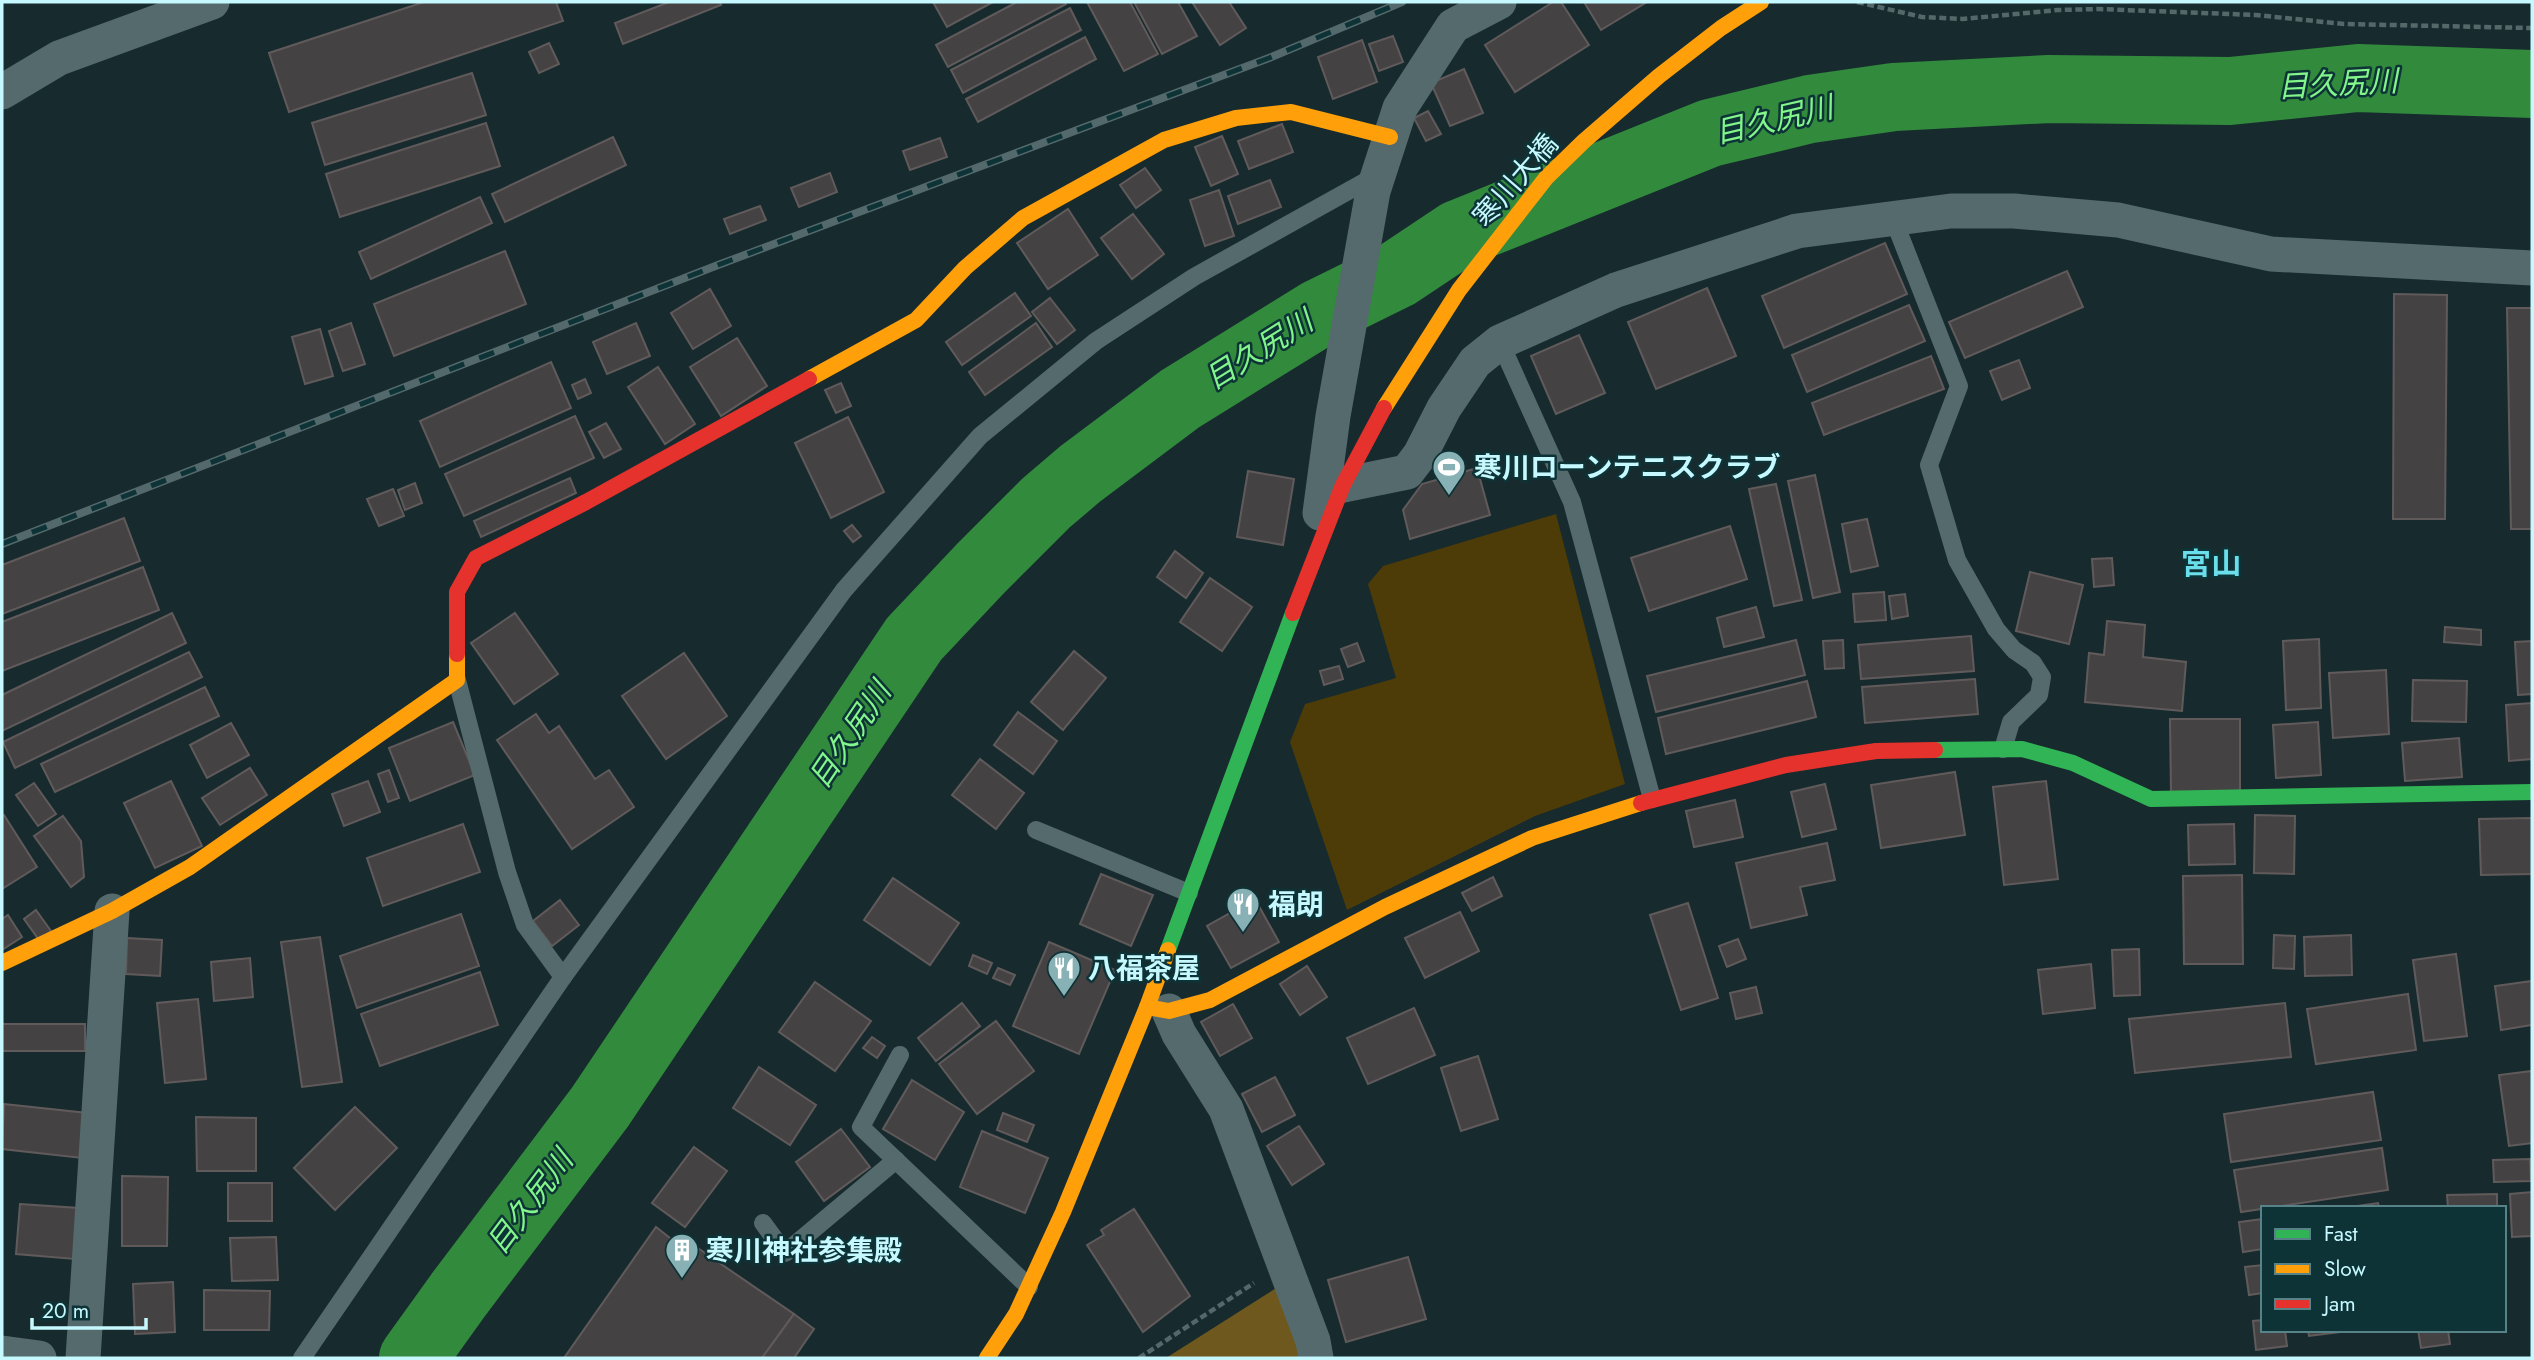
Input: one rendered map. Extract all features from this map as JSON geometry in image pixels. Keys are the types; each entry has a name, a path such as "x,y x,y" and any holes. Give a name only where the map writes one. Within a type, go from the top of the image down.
{"street":[{"path":"2,92 59,58 212,2"},
{"path":"1314,559 1333,416 1375,183 1390,137 1400,108 1447,14 1499,2"},
{"name":"寒川大橋","path":"987,1358 1016,1314 1158,1009 1189,893 1261,695 1343,485 1388,402 1459,290 1546,178 1628,103 1721,28 1761,2"},
{"path":"2,963 112,911 190,867 457,680 457,592 476,558 586,502 916,320 965,268 1023,218 1164,140 1236,118 1291,112 1390,137"},
{"path":"1343,485 1407,472 1420,455 1444,408 1475,362 1500,342 1616,290 1797,231 1951,211 2014,211 2118,220 2271,254 2532,268"},
{"path":"1316,1358 1313,1341 1226,1109 1178,1034 1158,1009 1210,1000 1385,906 1532,838 1652,799 1786,765 1876,751 2022,749 2073,763 2151,799 2532,792"},
{"path":"83,1358 112,911"},
{"path":"2,1353 39,1358"}],"lane":[{"path":"302,1358 563,978 844,590 980,436 1107,334 1194,277 1375,183"},
{"path":"1893,218 1959,386 1930,465 1957,560 1996,629 2014,650 2033,663 2042,677 2039,695 2011,722 2003,749"},
{"path":"1500,342 1572,502 1652,799"},
{"path":"457,680 507,872 525,925 563,978"},
{"path":"1035,830 1189,893"},
{"path":"900,1055 861,1127 1029,1287"},
{"path":"763,1223 785,1254 896,1160"}],"path":[{"path":"1857,2 1922,17 1962,19 2098,9 2256,15 2344,24 2532,28"},
{"path":"1139,1358 1284,1263"}],"shaded area":[{"path":"1556,514 1625,784 1535,816 1347,910 1290,742 1305,704 1396,678 1368,584 1383,566"},
{"path":"1281,1285 1305,1358 1166,1358"}],"building":[{"path":"424,2 556,2 563,21 289,112 269,53"},
{"path":"669,2 720,2 721,5 623,44 615,23"},
{"path":"933,2 993,2 947,27"},
{"path":"1017,2 1066,4 948,67 936,45"},
{"path":"1087,2 1130,2 1158,54 1124,71"},
{"path":"1134,2 1178,2 1197,36 1162,54"},
{"path":"1192,2 1229,2 1246,28 1220,45"},
{"path":"1553,2 1561,2 1589,45 1515,92 1485,45"},
{"path":"1584,2 1647,2 1601,30"},
{"path":"1070,8 1081,30 963,93 951,70"},
{"path":"1393,36 1403,62 1379,71 1369,44"},
{"path":"1085,37 1096,59 978,122 966,99"},
{"path":"1362,40 1377,82 1333,99 1318,57"},
{"path":"549,43 559,64 539,73 529,52"},
{"path":"1464,69 1483,113 1450,126 1431,83"},
{"path":"472,73 486,115 325,165 312,123"},
{"path":"1428,111 1441,134 1426,141 1414,118"},
{"path":"486,123 500,166 340,217 326,174"},
{"path":"1282,124 1293,152 1249,169 1238,141"},
{"path":"1222,136 1238,174 1211,186 1195,147"},
{"path":"613,137 626,165 505,222 492,194"},
{"path":"940,138 947,157 910,170 903,151"},
{"path":"1145,168 1161,190 1136,208 1120,185"},
{"path":"830,173 837,192 799,207 791,188"},
{"path":"1270,180 1281,207 1238,224 1228,196"},
{"path":"1219,190 1234,236 1205,246 1190,200"},
{"path":"480,197 492,223 371,279 359,252"},
{"path":"760,206 766,220 730,234 724,219"},
{"path":"1068,209 1098,255 1048,289 1017,243"},
{"path":"1133,214 1164,254 1132,279 1101,238"},
{"path":"1885,243 1907,294 1784,348 1762,296"},
{"path":"505,251 526,304 394,356 374,304"},
{"path":"2067,271 2083,307 1965,358 1949,322"},
{"path":"1707,288 1736,356 1656,389 1628,322"},
{"path":"710,289 731,326 693,349 671,313"},
{"path":"1015,293 1031,316 962,365 946,342"},
{"path":"2394,294 2447,295 2445,519 2393,519"},
{"path":"1050,298 1075,330 1057,344 1032,312"},
{"path":"1909,305 1925,341 1807,392 1792,355"},
{"path":"2507,308 2532,308 2532,529 2511,529"},
{"path":"351,323 365,364 343,371 329,331"},
{"path":"636,323 650,356 607,374 593,342"},
{"path":"1036,323 1052,347 985,395 969,372"},
{"path":"320,329 333,376 305,384 292,337"},
{"path":"1579,335 1605,393 1556,414 1531,356"},
{"path":"737,338 767,386 721,416 690,367"},
{"path":"1931,356 1944,389 1824,435 1812,403"},
{"path":"2019,360 2030,388 2002,400 1990,371"},
{"path":"551,362 571,408 440,467 420,421"},
{"path":"658,367 695,424 665,444 628,387"},
{"path":"585,379 591,393 578,399 572,385"},
{"path":"841,383 851,406 836,413 825,390"},
{"path":"575,416 594,458 464,516 445,474"},
{"path":"848,417 884,492 831,518 795,443"},
{"path":"606,423 621,449 604,458 589,432"},
{"name":"寒川ローンテニスクラブ","path":"1477,468 1490,515 1410,539 1403,510 1422,484"},
{"path":"1248,471 1294,479 1283,545 1237,537"},
{"path":"1815,475 1840,592 1813,598 1788,481"},
{"path":"570,478 576,493 481,537 474,521"},
{"path":"415,483 422,503 405,510 398,490"},
{"path":"1776,484 1802,600 1774,606 1749,489"},
{"path":"393,489 404,516 379,526 367,499"},
{"path":"124,518 140,561 2,614 2,565"},
{"path":"1867,519 1878,566 1851,572 1842,524"},
{"path":"852,525 861,536 853,542 844,531"},
{"path":"1730,526 1747,579 1649,611 1631,558"},
{"path":"1175,551 1203,573 1186,598 1157,577"},
{"path":"2112,558 2114,585 2094,587 2092,559"},
{"path":"143,567 159,610 2,671 2,622"},
{"path":"2030,572 2083,585 2069,644 2016,631"},
{"path":"1210,578 1252,607 1222,651 1180,622"},
{"path":"1884,592 1886,620 1855,622 1853,594"},
{"path":"1905,594 1908,616 1892,619 1889,596"},
{"path":"1756,607 1764,637 1724,647 1717,618"},
{"path":"172,613 186,643 2,731 2,695"},
{"path":"515,613 558,674 514,704 471,643"},
{"path":"2107,621 2145,625 2143,657 2186,662 2182,711 2085,702 2089,653 2104,655"},
{"path":"2445,627 2481,630 2481,645 2444,642"},
{"path":"1971,636 1974,671 1861,679 1858,645"},
{"path":"2319,639 2321,708 2286,710 2283,641"},
{"path":"1796,640 1805,675 1656,712 1647,676"},
{"path":"1843,640 1844,668 1825,669 1823,641"},
{"path":"2532,641 2532,694 2518,695 2515,642"},
{"path":"1357,643 1364,661 1348,667 1341,649"},
{"path":"1074,651 1106,678 1063,730 1031,702"},
{"path":"189,652 202,677 15,768 3,742"},
{"path":"684,653 727,716 666,759 622,696"},
{"path":"1339,666 1343,679 1324,685 1320,671"},
{"path":"2386,670 2389,734 2333,738 2329,673"},
{"path":"1975,679 1978,714 1865,723 1862,687"},
{"path":"2413,680 2467,681 2466,722 2412,721"},
{"path":"1807,681 1816,717 1666,754 1658,718"},
{"path":"205,687 219,716 55,792 41,764"},
{"path":"2532,703 2532,759 2509,761 2506,705"},
{"path":"1018,712 1057,741 1033,774 994,745"},
{"path":"536,714 549,733 559,726 595,779 609,770 634,807 572,849 497,740"},
{"path":"2170,719 2240,719 2240,793 2171,793"},
{"path":"453,722 475,775 410,801 389,748"},
{"path":"2318,722 2321,775 2276,778 2273,725"},
{"path":"231,723 249,755 207,778 190,745"},
{"path":"2459,738 2462,777 2405,781 2402,743"},
{"path":"980,759 1024,793 996,829 952,795"},
{"path":"250,768 267,795 220,825 202,798"},
{"path":"389,770 399,798 388,802 378,774"},
{"path":"1955,772 1965,835 1881,848 1871,785"},
{"path":"171,781 202,846 155,868 124,803"},
{"path":"368,781 380,812 344,826 332,794"},
{"path":"2046,781 2058,879 2004,885 1993,787"},
{"path":"34,783 56,814 38,826 16,795"},
{"path":"1825,784 1836,829 1802,837 1791,792"},
{"path":"1735,800 1743,837 1694,847 1686,811"},
{"path":"4,815 37,867 2,889 2,816"},
{"path":"2255,815 2295,816 2294,874 2254,873"},
{"path":"63,816 81,841 84,877 71,887 34,836"},
{"path":"2532,818 2532,874 2481,875 2479,819"},
{"path":"463,824 480,872 383,906 367,858"},
{"path":"2234,824 2235,864 2189,865 2188,825"},
{"path":"1827,843 1835,880 1800,887 1807,915 1751,928 1736,863"},
{"path":"1101,874 1153,895 1131,946 1080,924"},
{"path":"2242,875 2243,964 2184,964 2183,876"},
{"path":"1493,877 1502,896 1472,911 1462,893"},
{"path":"893,878 959,923 930,965 864,920"},
{"name":"福朗","path":"1255,899 1279,942 1231,968 1207,926"},
{"path":"560,900 579,925 552,946 533,921"},
{"path":"1688,903 1718,998 1681,1010 1650,915"},
{"path":"36,910 51,931 39,940 24,919"},
{"path":"1460,912 1479,951 1425,978 1405,938"},
{"path":"461,914 479,966 357,1008 340,956"},
{"path":"8,915 22,937 2,950 2,919"},
{"path":"2274,935 2295,936 2294,969 2273,968"},
{"path":"2351,935 2352,975 2305,976 2304,937"},
{"path":"320,937 342,1082 302,1087 281,942"},
{"path":"127,938 162,940 160,976 126,974"},
{"path":"1738,939 1746,959 1727,967 1719,946"},
{"name":"八福茶屋","path":"1049,942 1115,970 1079,1054 1013,1026"},
{"path":"2139,949 2140,995 2114,996 2112,950"},
{"path":"2456,954 2467,1036 2424,1041 2413,960"},
{"path":"973,955 992,963 987,974 969,966"},
{"path":"250,958 253,997 214,1001 211,962"},
{"path":"2091,964 2095,1008 2043,1014 2038,970"},
{"path":"1307,966 1327,997 1300,1015 1280,984"},
{"path":"998,968 1015,975 1010,985 993,978"},
{"path":"480,972 498,1025 380,1066 361,1014"},
{"path":"2532,981 2532,1025 2501,1030 2495,986"},
{"path":"815,982 871,1021 835,1071 779,1032"},
{"path":"1756,987 1762,1013 1736,1019 1730,993"},
{"path":"2408,994 2416,1050 2316,1064 2307,1009"},
{"path":"198,999 206,1079 165,1083 157,1003"},
{"path":"962,1003 980,1026 936,1061 918,1038"},
{"path":"2285,1003 2291,1057 2135,1073 2129,1019"},
{"path":"1233,1004 1252,1038 1220,1056 1201,1022"},
{"path":"1414,1008 1435,1055 1368,1084 1347,1038"},
{"path":"996,1021 1034,1071 977,1114 939,1064"},
{"path":"2,1024 85,1024 85,1051 2,1051"},
{"path":"872,1037 885,1046 877,1058 863,1048"},
{"path":"1478,1056 1498,1119 1461,1131 1441,1068"},
{"path":"759,1067 816,1105 790,1145 733,1108"},
{"path":"2532,1071 2532,1143 2509,1146 2499,1075"},
{"path":"1275,1077 1295,1115 1262,1132 1242,1094"},
{"path":"912,1080 964,1112 935,1160 883,1129"},
{"path":"2373,1092 2381,1140 2231,1162 2224,1114"},
{"path":"4,1104 87,1113 82,1158 2,1149"},
{"path":"355,1107 397,1148 335,1210 294,1168"},
{"path":"1003,1113 1034,1125 1027,1142 997,1130"},
{"path":"196,1117 256,1118 256,1171 197,1171"},
{"path":"1299,1126 1324,1164 1292,1185 1267,1146"},
{"path":"841,1129 870,1167 824,1201 796,1162"},
{"path":"982,1131 1048,1158 1025,1213 960,1187"},
{"path":"694,1147 727,1171 685,1227 652,1203"},
{"path":"2382,1148 2388,1190 2281,1206 2261,1206 2261,1209 2241,1212 2234,1170"},
{"path":"2530,1159 2531,1181 2494,1182 2493,1160"},
{"path":"122,1176 168,1177 167,1246 122,1246"},
{"path":"228,1183 272,1183 272,1221 228,1221"},
{"path":"2532,1192 2532,1236 2512,1237 2510,1194"},
{"path":"2497,1194 2497,1206 2448,1206 2447,1195"},
{"path":"2378,1203 2379,1206 2357,1206"},
{"path":"20,1204 79,1208 75,1259 16,1254"},
{"path":"1134,1209 1190,1296 1143,1332 1087,1245 1104,1235 1101,1230"},
{"path":"2261,1219 2261,1249 2243,1252 2239,1222"},
{"name":"寒川神社参集殿","path":"656,1227 679,1245 686,1240 794,1314 762,1358 564,1358"},
{"path":"276,1237 278,1280 232,1281 230,1238"},
{"path":"1408,1257 1426,1319 1346,1342 1328,1280"},
{"path":"2261,1265 2261,1293 2249,1295 2245,1267"},
{"path":"173,1282 175,1332 135,1334 133,1284"},
{"path":"204,1290 270,1291 269,1330 204,1330"},
{"path":"794,1314 814,1329 794,1358 762,1358"},
{"path":"2261,1320 2261,1332 2285,1332 2287,1346 2256,1350 2253,1321"},
{"path":"2308,1332 2341,1332 2309,1336"},
{"path":"2418,1332 2448,1332 2450,1344 2421,1348"}],"waterway":[{"name":"目久尻川","path":"413,1358 600,1107 914,639 1046,503 1080,474 1180,399 1319,313 1398,274 1458,234 1710,133 1810,109 1894,97 2049,89 2230,91 2358,78 2532,84"}],"railway":[{"path":"2,544 718,265 1269,58 1402,2"}],"traffic: fast":[{"path":"1168,950 1293,613"},
{"path":"1935,750 2022,749 2073,763 2151,799 2532,792"}],"traffic: slow":[{"path":"1384,408 1459,290 1546,178 1659,76 1721,28 1761,2"},
{"path":"809,379 916,320 965,268 1023,218 1164,140 1236,118 1291,112 1390,137"},
{"path":"2,963 112,911 190,867 457,680 457,654"},
{"path":"1147,1007 1169,1011 1210,1000 1385,907 1532,838 1641,803"},
{"path":"987,1358 1016,1314 1063,1212 1168,950"}],"traffic: jam":[{"path":"457,654 457,592 476,558 586,502 809,379"},
{"path":"1293,613 1343,485 1384,408"},
{"path":"1641,803 1786,765 1876,751 1935,750"}],"place":[{"name":"寒川ローンテニスクラブ","path":"1449,497"},
{"name":"福朗","path":"1243,934"},
{"name":"八福茶屋","path":"1064,998"},
{"name":"寒川神社参集殿","path":"682,1280"}],"district":[{"name":"宮山","path":"2211,564"}]}
